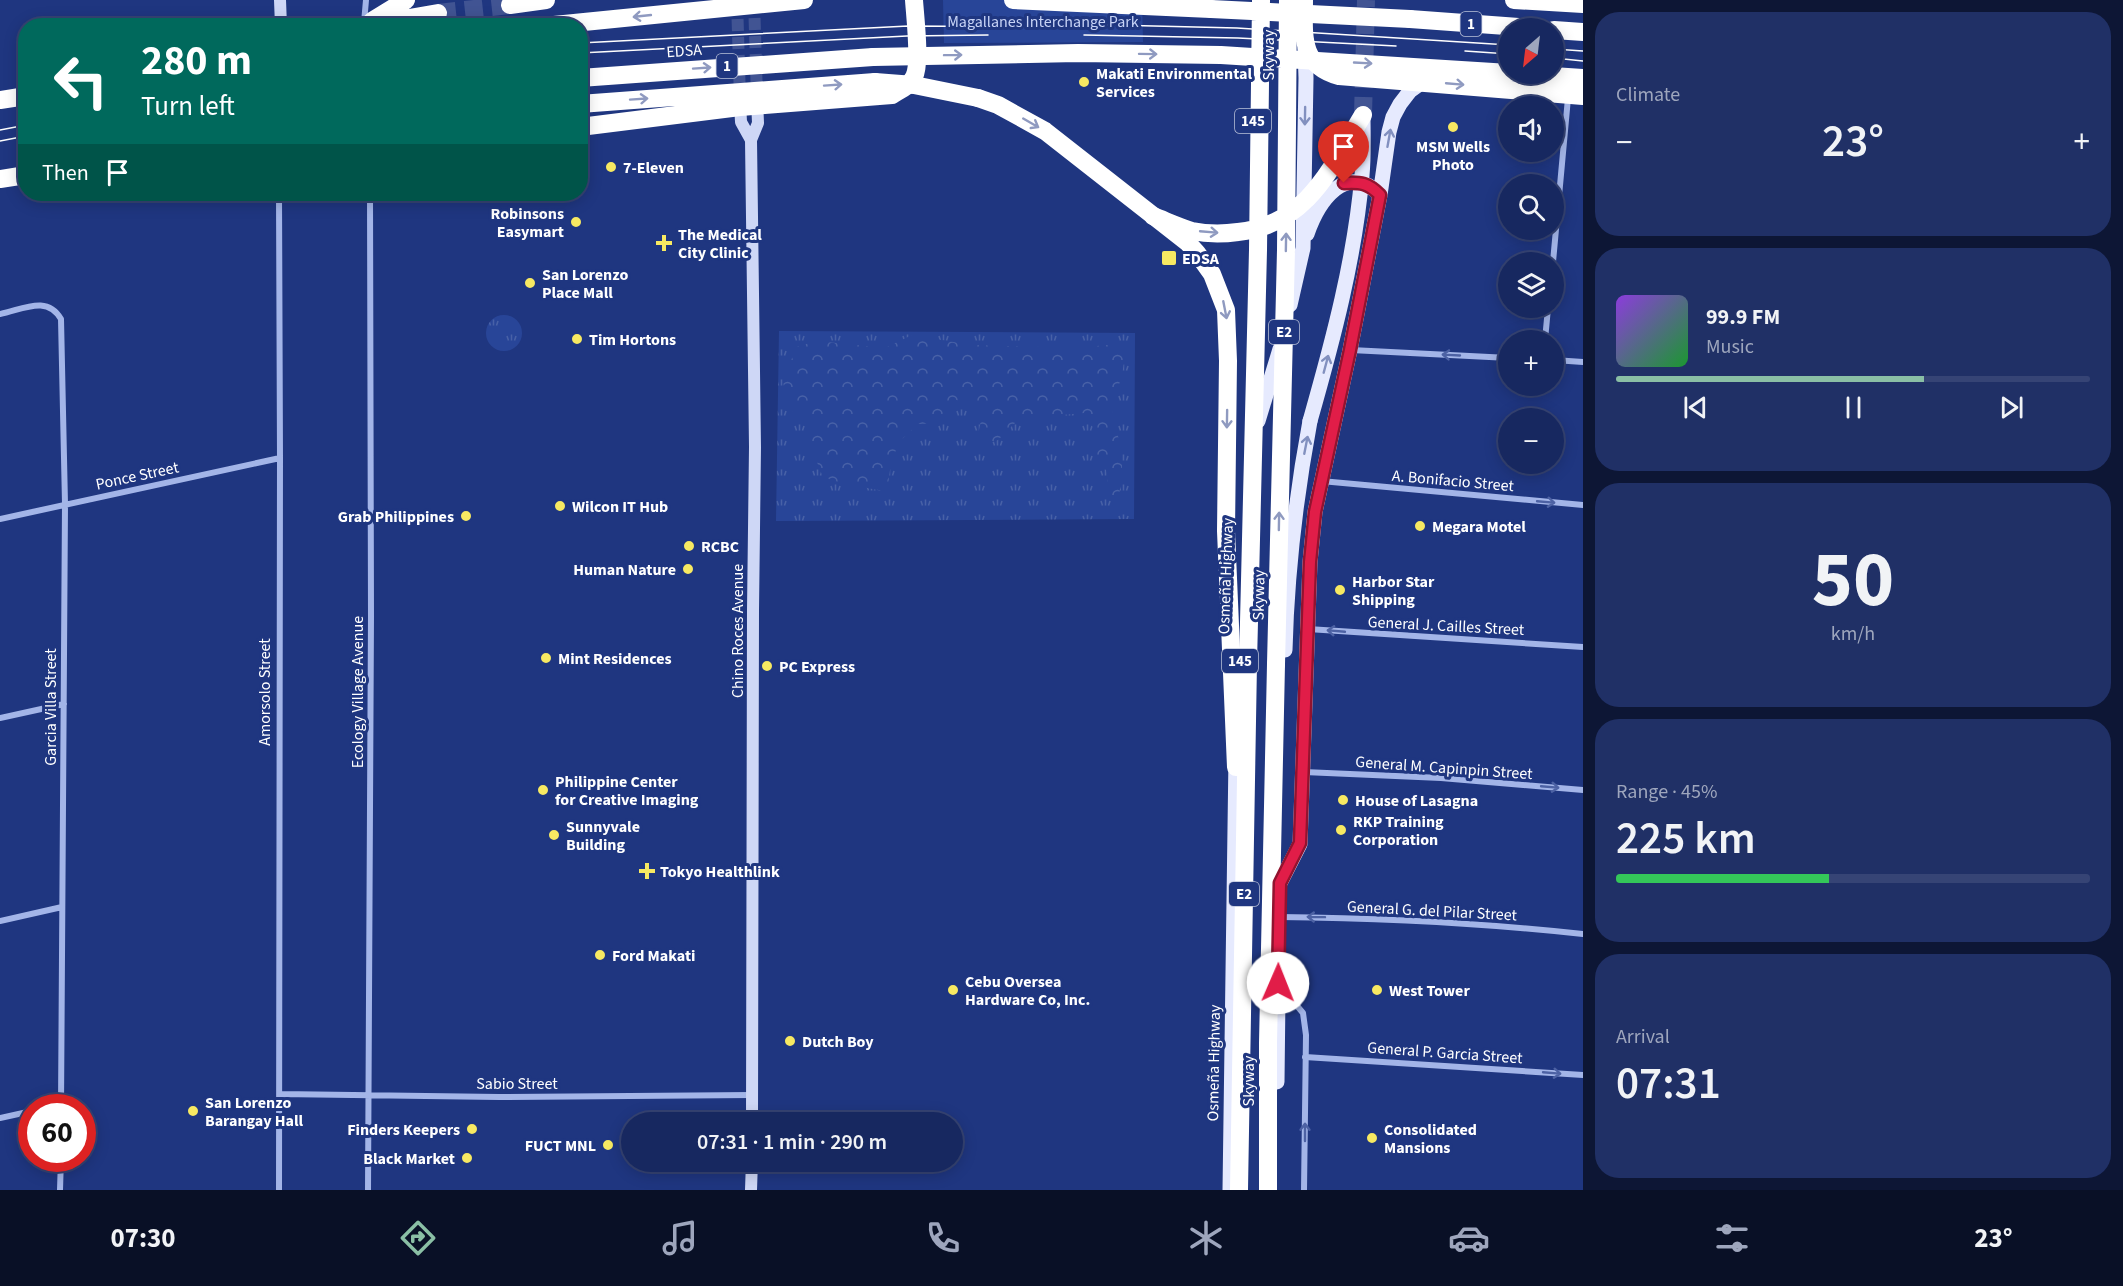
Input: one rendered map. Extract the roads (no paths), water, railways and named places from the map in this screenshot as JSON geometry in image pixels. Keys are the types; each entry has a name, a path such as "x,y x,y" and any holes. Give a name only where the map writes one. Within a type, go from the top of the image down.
{"highway":[{"path":"377,18 406,0"},
{"path":"510,4 546,0"},
{"path":"588,22 804,0"},
{"path":"588,126 749,102 892,95 910,84 916,75 914,0"},
{"name":"1","path":"1013,0 1389,18 1498,26"},
{"name":"1","path":"1211,9 1255,0"},
{"name":"Skyway","path":"1239,1190 1261,0"},
{"name":"Skyway","path":"1268,1190 1268,1031 1286,250 1288,0"},
{"path":"1304,0 1304,36 1309,56 1327,73 1340,76 1576,95"},
{"path":"1514,0 1583,4"},
{"path":"410,18 438,13"},
{"path":"1564,31 1583,32"},
{"name":"EDSA","path":"588,77 873,57 1043,53 1199,55 1498,71"},
{"path":"1564,77 1583,78"},
{"path":"588,103 875,82 914,85 978,98 998,105 1045,131 1197,253 1212,274 1226,310 1228,361 1226,531 1236,767"},
{"path":"1153,216 1193,231 1213,233 1251,231 1267,226 1308,200 1363,115"},
{"path":"0,179 18,176"}],"main road":[{"path":"280,0 281,18"},
{"name":"Osmeña Highway","path":"1230,1190 1236,767 1247,452 1255,0"},
{"path":"1303,248 1306,78 1304,36"},
{"path":"1280,883 1300,843 1310,562 1320,481 1350,350 1393,117 1410,92 1424,81"},
{"name":"Chino Roces Avenue","path":"749,102 741,122 751,140"},
{"name":"Chino Roces Avenue","path":"749,102 758,123 751,140 755,447 752,1112"},
{"path":"1276,1190 1279,917 1286,634 1299,480 1310,421 1336,325 1353,240 1362,174 1363,115"},
{"path":"1247,452 1278,358 1303,248 1312,219 1328,195 1344,183 1360,182 1371,186 1380,195"},
{"path":"751,1190 752,1172"}],"street":[{"path":"365,18 366,0"},
{"path":"1554,252 1576,95"},
{"name":"Amorsolo Street","path":"279,201 279,1190"},
{"name":"Ecology Village Avenue","path":"368,1190 371,628 370,201"},
{"name":"Garcia Villa Street","path":"0,314 44,304 55,309 61,319 65,504 61,1094"},
{"path":"1350,350 1498,357"},
{"path":"1564,361 1583,362"},
{"name":"Ponce Street","path":"0,519 280,458"},
{"name":"A. Bonifacio Street","path":"1320,481 1583,505"},
{"name":"General J. Cailles Street","path":"1307,629 1583,646"},
{"path":"0,718 64,704"},
{"name":"General M. Capinpin Street","path":"1303,772 1441,778 1583,790"},
{"path":"0,921 62,907"},
{"name":"General G. del Pilar Street","path":"1279,917 1417,921 1583,934"},
{"path":"1278,983 1303,1013 1306,1035 1304,1190"},
{"name":"General P. Garcia Street","path":"1305,1058 1583,1075"},
{"name":"Sabio Street","path":"280,1094 499,1098 753,1095"},
{"path":"0,1118 18,1114"},
{"path":"60,1190 61,1172"}],"tunnel":[{"path":"754,0 757,97"},
{"path":"1363,115 1366,0"},
{"path":"737,1 740,98"},
{"path":"438,13 510,5"}],"tram line":[{"path":"588,43 908,26 1112,25 1237,28 1498,44"},
{"path":"588,53 907,36 988,35"},
{"path":"1084,35 1238,38 1396,46"},
{"path":"1564,50 1583,51"},
{"path":"1465,51 1498,53"},
{"path":"1564,59 1583,61"},
{"path":"0,130 18,127"},
{"path":"0,141 18,138"}],"place":[{"name":"Makati Environmental Services","path":"1084,82"},
{"name":"MSM Wells Photo","path":"1453,127"},
{"name":"7-Eleven","path":"611,167"},
{"name":"Robinsons Easymart","path":"576,222"},
{"name":"The Medical City Clinic","path":"664,243"},
{"name":"EDSA","path":"1169,258"},
{"name":"San Lorenzo Place Mall","path":"530,283"},
{"name":"Tim Hortons","path":"577,339"},
{"name":"Wilcon IT Hub","path":"560,506"},
{"name":"Grab Philippines","path":"466,516"},
{"name":"Megara Motel","path":"1420,526"},
{"name":"RCBC","path":"689,546"},
{"name":"Human Nature","path":"688,569"},
{"name":"Harbor Star Shipping","path":"1340,590"},
{"name":"Mint Residences","path":"546,658"},
{"name":"PC Express","path":"767,666"},
{"name":"Philippine Center for Creative Imaging","path":"543,790"},
{"name":"House of Lasagna","path":"1343,800"},
{"name":"RKP Training Corporation","path":"1341,830"},
{"name":"Sunnyvale Building","path":"554,835"},
{"name":"Tokyo Healthlink","path":"647,871"},
{"name":"Ford Makati","path":"600,955"},
{"name":"Cebu Oversea Hardware Co, Inc.","path":"953,990"},
{"name":"West Tower","path":"1377,990"},
{"name":"Dutch Boy","path":"790,1041"},
{"name":"San Lorenzo Barangay Hall","path":"193,1111"},
{"name":"Finders Keepers","path":"472,1129"},
{"name":"Consolidated Mansions","path":"1372,1138"},
{"name":"FUCT MNL","path":"608,1145"},
{"name":"Black Market","path":"467,1158"}],"park label":[{"name":"Magallanes Interchange Park","path":"1043,21"}]}
